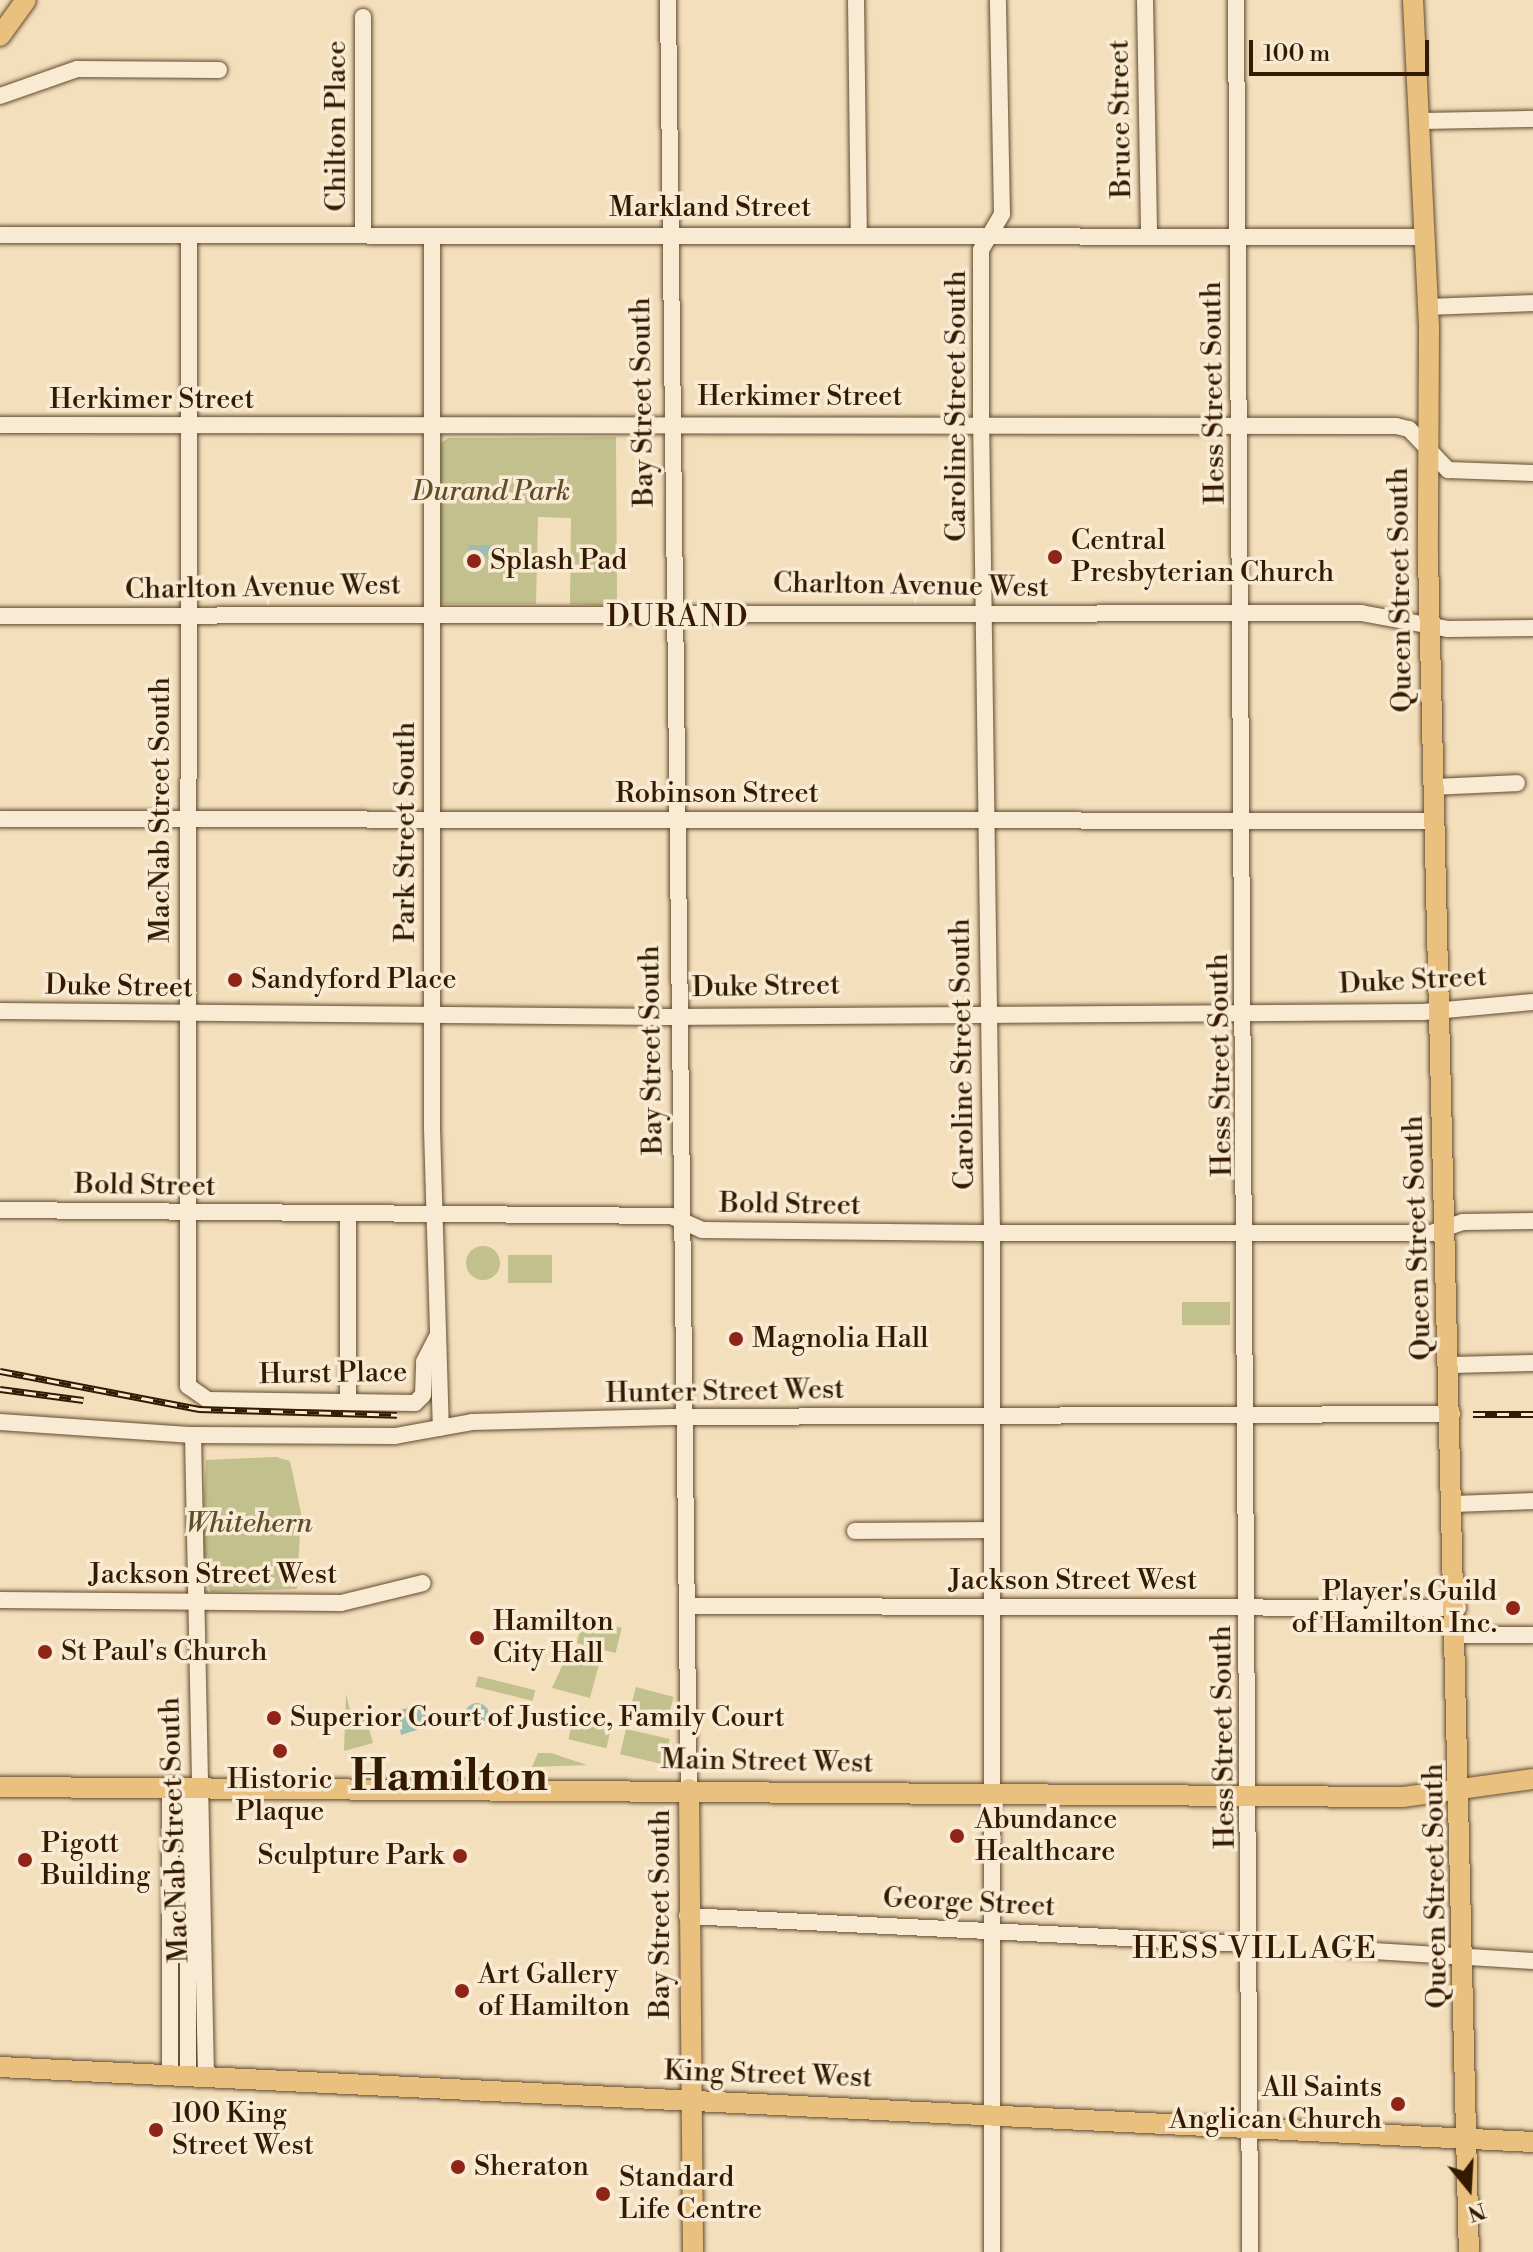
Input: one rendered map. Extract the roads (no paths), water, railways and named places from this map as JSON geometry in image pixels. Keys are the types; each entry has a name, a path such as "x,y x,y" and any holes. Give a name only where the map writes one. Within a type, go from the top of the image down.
{"main road":[{"path":"0,36 26,0"},
{"name":"Queen Street South","path":"1415,3 1421,283 1428,307 1424,337 1429,624 1458,1608 1469,2252"},
{"name":"Queen Street South","path":"1421,283 1415,305 1424,337"},
{"name":"Main Street West","path":"0,1787 689,1789 1403,1797 1533,1779"},
{"name":"Bay Street South","path":"689,1789 687,1916 693,2252"},
{"name":"King Street West","path":"0,2067 993,2113 1533,2142"}],"street":[{"name":"Bay Street South","path":"668,0 689,1789"},
{"path":"856,0 859,234"},
{"name":"Caroline Street South","path":"992,2252 992,1233 981,250 993,235 1002,214 998,0"},
{"name":"Bruce Street","path":"1145,0 1149,236"},
{"name":"Hess Street South","path":"1236,0 1248,1234 1250,2252"},
{"name":"Chilton Place","path":"363,17 363,235"},
{"path":"0,96 77,69 219,70"},
{"path":"1417,121 1533,119"},
{"name":"Markland Street","path":"0,235 189,239 670,234 1420,237"},
{"name":"Park Street South","path":"432,236 433,1215 441,1428"},
{"name":"MacNab Street South","path":"189,239 187,1014 191,1389"},
{"path":"1428,307 1533,303"},
{"name":"Herkimer Street","path":"0,425 188,428 671,423 1402,427 1457,472 1533,473"},
{"name":"Charlton Avenue West","path":"0,616 187,617 431,612 984,611 1242,616 1361,613 1429,624 1533,628"},
{"path":"1433,787 1517,783"},
{"name":"Robinson Street","path":"0,819 187,823 432,819 1434,821"},
{"name":"Duke Street","path":"0,1011 434,1016 1246,1012 1440,1008 1533,1002"},
{"name":"Bold Street","path":"0,1210 433,1215 682,1222 702,1230 992,1233 1248,1234 1446,1229 1533,1221"},
{"path":"348,1216 348,1402"},
{"name":"Hurst Place","path":"191,1389 348,1402 420,1400 424,1362 438,1334"},
{"path":"1450,1365 1533,1363"},
{"name":"Hunter Street West","path":"0,1422 193,1435 395,1436 441,1428 685,1417 1452,1414"},
{"name":"MacNab Street South","path":"188,2077 185,1786 195,1599 193,1435"},
{"path":"1455,1504 1533,1501"},
{"path":"855,1531 990,1530"},
{"name":"Jackson Street West","path":"0,1600 195,1599 344,1603 423,1583"},
{"name":"Jackson Street West","path":"688,1606 1458,1608"},
{"path":"1458,1635 1533,1635"},
{"name":"MacNab Street South","path":"185,1786 206,1818 188,2077"},
{"name":"George Street","path":"687,1916 1248,1944"},
{"path":"1342,1949 1533,1961"}],"water":[{"name":"Splash Pad","path":"468,545 492,545 492,551 472,569"},
{"path":"427,1703 426,1727 401,1735 396,1711"},
{"path":"477,1703 486,1706 489,1715 486,1724 477,1727 468,1724 465,1715 468,1706"}],"railway":[{"path":"0,1371 199,1409 397,1415"},
{"path":"0,1389 83,1400"},
{"path":"1473,1414 1533,1414"}],"place":[{"name":"Central Presbyterian Church","path":"1055,557"},
{"name":"Splash Pad","path":"474,561"},
{"name":"Sandyford Place","path":"235,980"},
{"name":"Magnolia Hall","path":"736,1339"},
{"name":"Player's Guild of Hamilton Inc.","path":"1513,1608"},
{"name":"Hamilton City Hall","path":"477,1638"},
{"name":"St Paul's Church","path":"45,1652"},
{"name":"Superior Court of Justice, Family Court","path":"274,1718"},
{"name":"Historic Plaque","path":"280,1751"},
{"name":"Abundance Healthcare","path":"957,1836"},
{"name":"Sculpture Park","path":"460,1856"},
{"name":"Pigott Building","path":"25,1860"},
{"name":"Art Gallery of Hamilton","path":"462,1991"},
{"name":"All Saints Anglican Church","path":"1398,2104"},
{"name":"100 King Street West","path":"156,2130"},
{"name":"Sheraton","path":"458,2167"},
{"name":"Standard Life Centre","path":"603,2194"}],"district":[{"name":"DURAND","path":"678,617"},
{"name":"Hamilton","path":"449,1777"},
{"name":"HESS VILLAGE","path":"1255,1949"}],"park label":[{"name":"Durand Park","path":"491,492"},
{"name":"Whitehern","path":"249,1524"}]}
